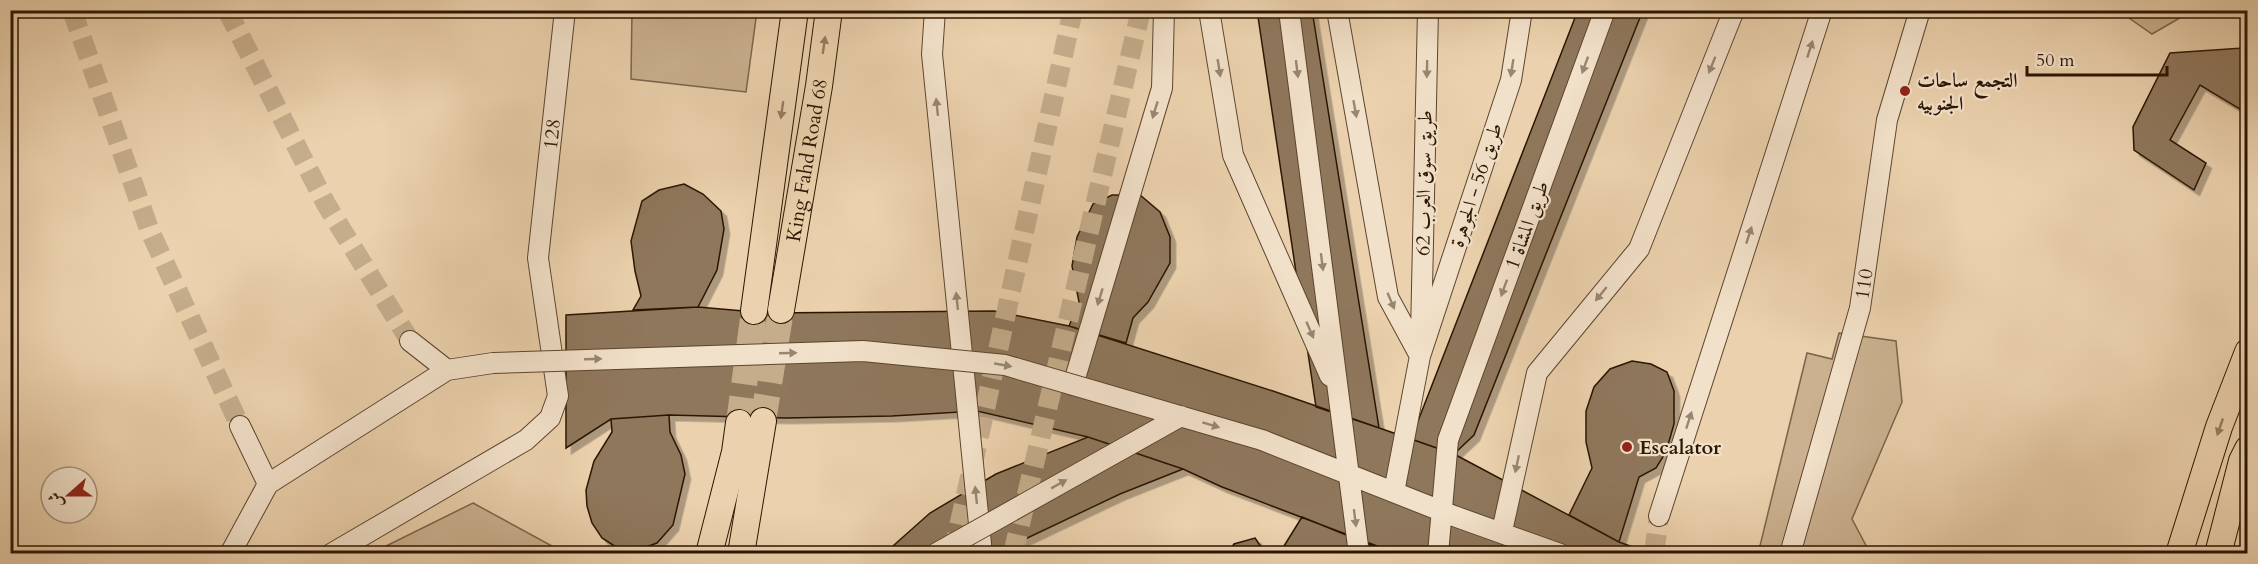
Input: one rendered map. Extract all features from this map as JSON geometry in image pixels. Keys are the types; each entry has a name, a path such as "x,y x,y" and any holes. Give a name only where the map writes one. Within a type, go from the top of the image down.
{"main road":[{"name":"King Fahd Road 68","path":"754,311 795,10"},
{"name":"King Fahd Road 68","path":"781,310 819,86 829,10"},
{"path":"2179,554 2219,427 2247,352"},
{"path":"709,554 735,452 751,422 741,554"},
{"path":"2218,554 2247,449"}],"street":[{"name":"128","path":"331,554 526,440 550,418 558,396 538,258 565,10"},
{"path":"935,10 932,54 982,554"},
{"path":"1073,385 1162,88 1164,10"},
{"path":"1209,10 1233,154 1339,397"},
{"path":"1289,10 1359,554"},
{"path":"1337,10 1388,297 1420,356 1394,492"},
{"name":"طريق سوق العرب 62","path":"1420,356 1428,10"},
{"name":"طريق 56 - الجوهرة","path":"1420,356 1510,80 1522,10"},
{"name":"طريق المشاة 1","path":"1438,554 1448,440 1605,10"},
{"path":"1502,531 1537,373 1638,249 1734,10"},
{"path":"1659,516 1822,10"},
{"name":"110","path":"1790,554 1860,308 1887,120 1920,10"},
{"path":"1914,30 1936,10"},
{"path":"410,341 447,370"},
{"path":"230,554 268,484 447,370 493,363 863,351 1005,365 1181,416 1262,440 1454,516 1502,531 1560,554"},
{"path":"935,554 1181,416"},
{"path":"240,426 268,484"}],"shaded area":[{"path":"632,11 757,11 746,92 631,79"},
{"path":"2119,11 2192,11 2152,34"},
{"path":"1839,333 1896,341 1902,402 1852,519 1870,553 1758,554 1807,353 1832,359"},
{"path":"473,503 552,546 547,553 372,553"}],"building":[{"path":"1257,10 1312,10 1379,428 1316,407"},
{"path":"1578,10 1643,10 1474,435 1454,454 1411,439"},
{"path":"2243,48 2248,51 2248,114 2200,85 2170,140 2206,163 2194,190 2134,150 2133,127 2170,53"},
{"path":"684,184 703,194 721,211 724,229 717,270 698,307 633,310 641,296 631,241 642,201 659,190"},
{"path":"1112,195 1140,195 1160,212 1170,237 1170,263 1148,302 1133,318 1126,343 1069,326 1079,302 1072,266 1077,237 1093,204"},
{"path":"698,307 766,313 994,311 1069,326 1273,391 1454,454 1619,542 1652,554 1398,554 1222,487 1183,469 1088,437 977,411 892,416 786,418 669,415 611,419 566,448 566,315"},
{"name":"Escalator","path":"1632,361 1651,364 1667,372 1674,391 1674,424 1666,452 1656,468 1639,477 1619,542 1569,515 1592,468 1586,442 1586,411 1594,387 1610,369"},
{"path":"669,415 670,432 681,455 685,474 673,525 657,543 631,550 616,547 602,538 592,523 587,506 586,490 594,461 612,432 611,419"},
{"path":"1088,437 1183,469 1120,494 1021,541 1003,554 884,554 930,513 996,474"},
{"path":"1302,517 1393,554 1279,554"},
{"path":"1255,538 1266,554 1227,554 1234,544"}],"tunnel":[{"path":"72,10 149,229 240,426"},
{"path":"227,10 326,204 410,341"},
{"path":"953,554 1073,10"},
{"path":"1013,554 1141,10"},
{"path":"763,421 781,310"},
{"path":"739,423 754,311"},
{"path":"1654,554 1659,516"}],"place":[{"name":"التجمع ساحات الجنوبيه","path":"1905,91"},
{"name":"Escalator","path":"1627,447"}]}
